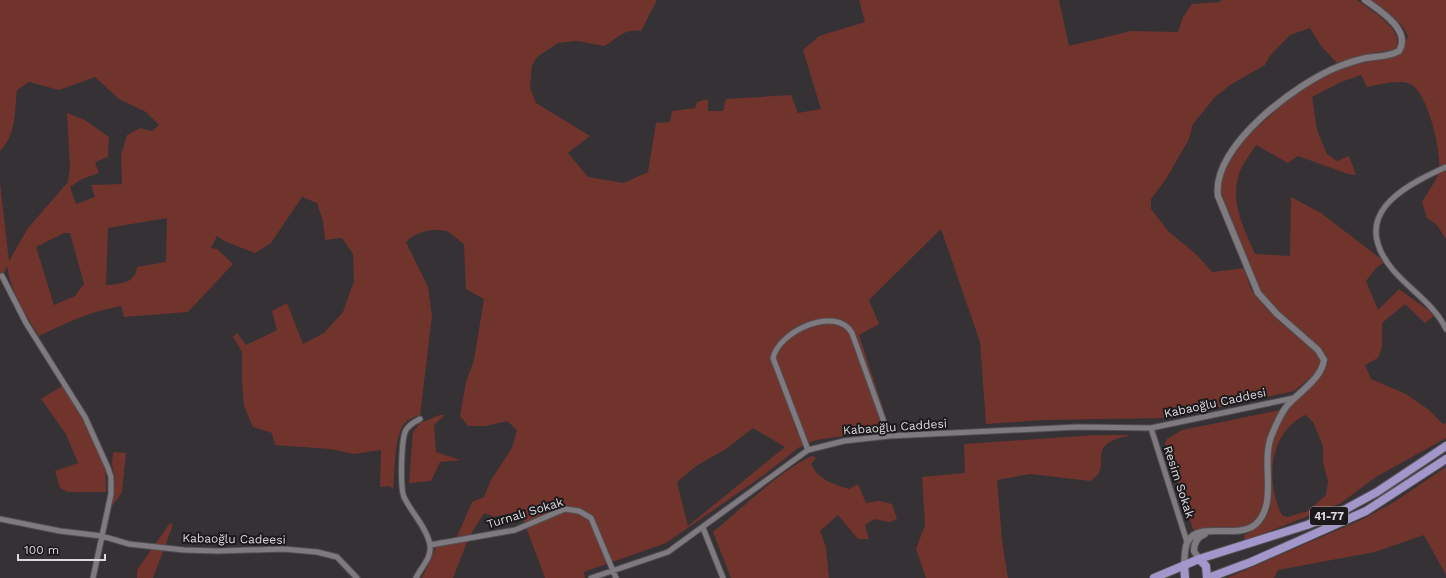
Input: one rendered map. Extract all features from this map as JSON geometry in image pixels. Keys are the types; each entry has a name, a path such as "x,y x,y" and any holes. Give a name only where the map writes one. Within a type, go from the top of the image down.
{"highway":[{"name":"41-77","path":"1199,559 1307,525 1344,510 1377,492 1446,446"},
{"name":"41-77","path":"1208,578 1251,562 1366,511 1446,459"},
{"path":"1154,578 1199,559 1206,566 1208,578"},
{"path":"1184,565 1185,578"}],"street":[{"path":"1184,565 1187,542 1197,534 1210,531 1246,530 1257,523 1262,517 1269,496 1266,463 1271,438 1286,408 1319,373 1324,360 1318,350 1294,330 1258,293 1218,196 1218,180 1225,160 1242,138 1297,88 1318,75 1360,59 1390,55 1399,51 1402,41 1400,31 1384,15 1365,0"},
{"path":"1446,167 1419,179 1395,195 1379,214 1375,233 1380,248 1392,269 1430,307 1446,329"},
{"path":"2,276 26,323 85,417 105,457 112,486 93,578"},
{"path":"808,450 773,358 775,351 781,343 794,331 832,320 841,322 848,326 852,333 889,436"},
{"name":"Kabaoğlu Caddesi","path":"613,571 668,552 703,528 808,450 844,441 889,436 1078,427 1151,428 1294,398"},
{"path":"416,578 430,554 430,545 427,536 403,495 401,483 405,432 410,425 420,419"},
{"name":"Resim Sokak","path":"1151,428 1187,542"},
{"name":"Turnalı Sokak","path":"430,545 515,530 565,509 579,511 590,518 616,578"},
{"path":"0,519 60,531 102,536"},
{"path":"703,528 723,578"},
{"path":"1199,559 1195,555 1194,544 1197,539 1210,531"},
{"name":"Kabaoğlu Cadeesi","path":"102,536 129,544 184,550 218,551 283,549 317,552 338,557 357,578"},
{"path":"591,578 613,571"}],"shaded area":[{"path":"0,0 657,0 641,31 629,31 604,46 577,41 558,43 537,57 532,65 530,88 536,103 590,136 568,153 588,177 624,183 648,172 656,123 670,122 672,111 695,108 697,102 708,99 708,111 723,111 726,99 791,95 798,113 821,109 803,50 819,36 865,22 859,0 1059,0 1069,46 1131,31 1178,32 1183,17 1192,4 1220,2 1221,0 1357,0 1379,16 1392,28 1397,37 1397,46 1394,50 1372,53 1337,63 1321,46 1310,28 1290,35 1269,57 1265,65 1230,85 1215,97 1193,124 1189,139 1166,179 1151,199 1151,209 1169,232 1196,254 1212,272 1245,268 1251,289 1265,307 1273,316 1318,355 1321,362 1318,371 1294,391 1168,418 1043,420 986,424 980,342 941,229 869,300 879,324 859,335 890,429 816,440 798,448 764,475 666,543 584,572 585,578 545,578 520,511 494,517 484,513 469,537 453,578 422,578 440,539 456,539 472,502 484,497 491,480 512,448 517,430 507,421 486,426 468,426 460,416 466,382 474,360 484,299 466,289 464,244 451,233 435,230 419,233 406,242 428,287 432,316 420,415 405,423 399,434 396,449 393,490 390,486 380,487 381,450 354,454 330,449 275,445 272,433 253,427 244,406 242,352 233,337 237,333 246,345 277,330 272,311 287,303 303,344 324,333 343,312 354,281 353,254 342,238 325,240 323,221 317,203 302,197 271,243 255,253 224,241 217,236 211,248 217,249 233,264 188,312 124,317 121,306 89,314 39,336 15,294 7,266 0,281 0,183 9,261 28,228 68,182 70,166 67,113 85,120 109,137 108,157 95,162 99,173 82,179 70,187 76,204 95,197 91,185 122,184 121,155 127,135 140,128 152,131 159,125 146,112 119,99 95,77 59,90 29,82 17,90 12,130 0,151","holes":["167,218 166,262 137,267 136,273 130,280 106,285 108,228","64,233 70,233 84,284 75,296 54,305 36,247","753,428 785,447 688,526 677,482 696,466 726,449"]},
{"path":"1372,0 1446,0 1446,239 1437,225 1427,218 1422,202 1438,175 1439,167 1437,141 1423,99 1417,89 1410,84 1394,82 1367,87 1361,75 1341,82 1312,97 1317,130 1327,154 1337,161 1349,156 1356,175 1348,174 1298,156 1288,163 1256,145 1240,171 1236,193 1237,204 1242,224 1255,254 1290,256 1291,197 1321,213 1385,262 1377,267 1366,281 1378,310 1399,289 1435,315 1425,323 1405,304 1382,323 1382,347 1378,358 1365,365 1371,379 1406,394 1429,410 1443,424 1446,423 1446,438 1376,477 1341,503 1245,541 1244,535 1257,528 1266,518 1270,508 1271,456 1273,443 1279,426 1292,405 1317,378 1328,363 1323,353 1309,337 1274,307 1261,289 1249,266 1225,204 1221,191 1223,174 1239,144 1297,91 1337,69 1401,54 1408,36 1405,30 1397,20","holes":["1306,415 1313,422 1323,446 1323,462 1328,482 1326,495 1308,511 1287,517 1282,515 1273,488 1272,473 1274,459 1278,445 1284,433 1294,423"]},
{"path":"62,386 87,426 98,448 105,470 106,492 68,492 60,488 55,471 78,463 66,434 41,399"},
{"path":"1280,410 1274,422 1266,446 1264,459 1265,498 1260,517 1254,524 1245,528 1237,529 1211,527 1194,532 1165,443 1167,439 1182,430"},
{"path":"440,415 445,415 434,425 436,452 461,460 440,462 431,481 409,483 413,432 420,423"},
{"path":"1096,435 1131,435 1115,439 1106,445 1102,450 1100,469 1097,475 1090,481 1030,474 997,480 1002,541 1008,578 926,578 916,549 925,525 922,477 965,473 964,444"},
{"path":"113,452 126,453 122,492 112,506 115,477 112,465"},
{"path":"812,456 816,458 811,464 822,478 849,489 858,484 866,503 879,501 892,504 897,519 890,522 874,519 865,525 869,539 858,539 838,515 820,531 826,547 829,578 731,578 713,532 774,480 800,462"},
{"path":"1446,467 1446,575 1424,535 1375,552 1278,570 1274,578 1227,578 1363,519 1394,502"},
{"path":"170,523 173,525 153,578 137,578 137,570"}]}
